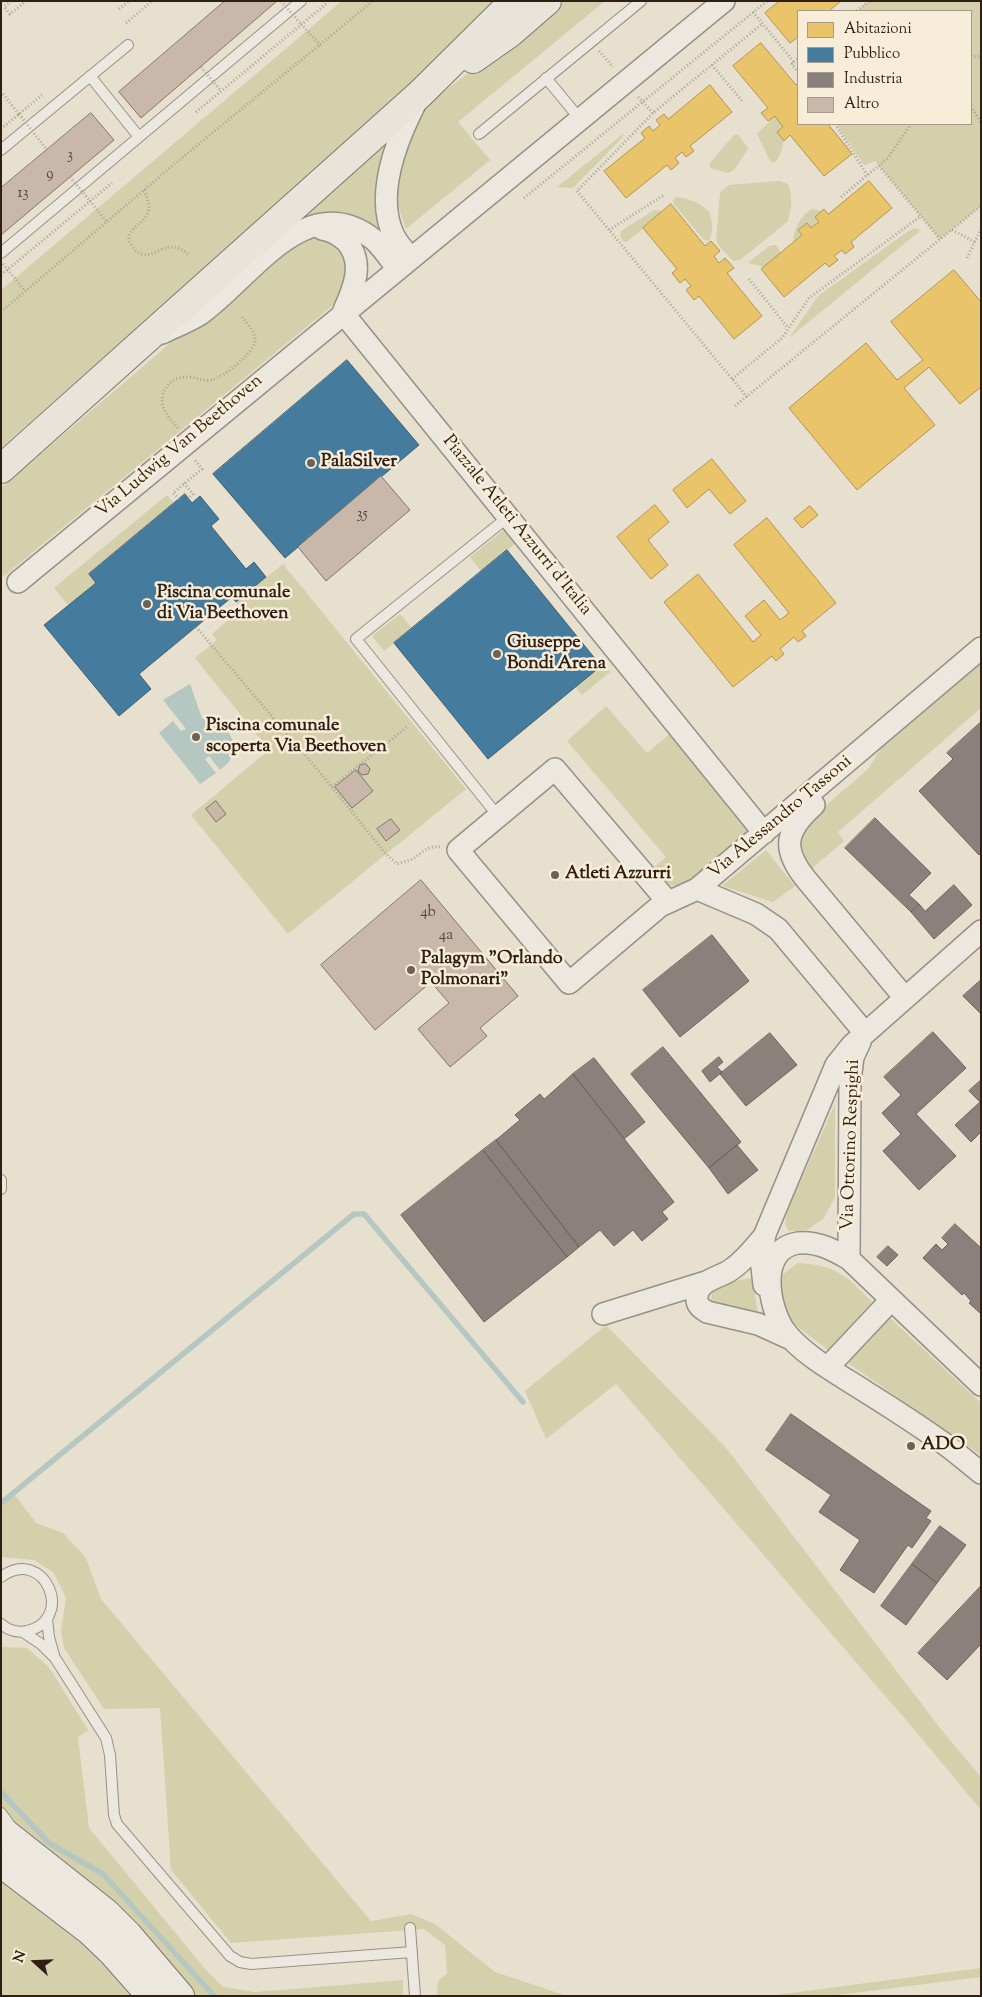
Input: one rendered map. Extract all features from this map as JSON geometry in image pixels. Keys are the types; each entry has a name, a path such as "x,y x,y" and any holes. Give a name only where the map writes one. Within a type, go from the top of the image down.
{"main road":[{"path":"1,469 426,88 514,1"},
{"path":"426,88 510,33 547,1"},
{"path":"1,1830 106,1913 128,1935 180,1996"},
{"path":"1,1863 89,1930 113,1952 151,1996"}],"street":[{"name":"Via Ludwig Van Beethoven","path":"18,582 724,1"},
{"path":"404,263 390,223 386,198 393,156 404,126 426,88"},
{"path":"143,342 199,315 288,238 309,227 338,224 361,232 404,263"},
{"name":"Via Ludwig Van Beethoven","path":"309,227 334,232 352,248 355,256 356,280 343,313"},
{"name":"Piazzale Atleti Azzurri d'Italia","path":"343,313 764,832"},
{"name":"Via Alessandro Tassoni","path":"865,1033 778,929 756,914 697,889 981,648"},
{"name":"Via Alessandro Tassoni","path":"877,736 858,768 798,820 792,834 790,852 796,867 905,998"},
{"path":"668,902 555,768 458,850 569,982 660,906 697,889"},
{"name":"Via Ottorino Respighi","path":"772,1305 763,1283 762,1247 765,1234 836,1065 842,1055 865,1033 981,932"},
{"name":"Via Ottorino Respighi","path":"848,1259 851,1068 855,1050 865,1033"},
{"name":"Via Ottorino Respighi","path":"603,1314 706,1282 732,1270 748,1255 765,1234"},
{"path":"981,1385 848,1259 830,1248 799,1243 790,1246 776,1258 770,1273 769,1284 772,1305 783,1329 792,1339 828,1367 940,1440 981,1473"},
{"path":"706,1282 696,1294 697,1303 700,1308 725,1317 758,1324 792,1339"},
{"path":"828,1367 891,1300"}],"lane":[{"path":"1,253 301,1"},
{"path":"479,134 641,1"},
{"path":"1,150 128,45"},
{"path":"90,76 139,137"},
{"path":"546,78 580,119"},
{"path":"498,816 356,639 508,517"},
{"path":"1,1180 1,1189"},
{"path":"1,1565 34,1572 50,1588 52,1603 47,1618 49,1637 55,1658"},
{"path":"1,1577 11,1571 19,1570"},
{"path":"1,1635 34,1629 47,1618"},
{"path":"1,1624 20,1631 41,1644 55,1658 102,1731 109,1746 114,1815 117,1824 235,1960 251,1964 412,1952"},
{"path":"1,1813 29,1854"},
{"path":"410,1928 416,1994"}],"path":[{"path":"11,1 4,7 10,14 26,1"},
{"path":"119,9 129,1"},
{"path":"281,1 320,46"},
{"path":"1,312 144,190 374,1"},
{"path":"524,198 767,1"},
{"path":"860,10 870,1"},
{"path":"126,23 149,2"},
{"path":"196,112 326,4"},
{"path":"753,12 794,62 792,64 797,71"},
{"path":"747,397 577,192 652,113 762,24"},
{"path":"712,65 743,102"},
{"path":"201,67 221,91"},
{"path":"3,94 47,150"},
{"path":"1,129 42,95"},
{"path":"972,108 980,121"},
{"path":"836,125 867,175"},
{"path":"841,197 879,166 894,150 910,125"},
{"path":"879,166 940,240"},
{"path":"70,177 107,222"},
{"path":"1,275 112,183"},
{"path":"144,190 148,200 149,212 145,219 131,230 130,244 142,254 150,255 156,251 175,247 183,249 189,255"},
{"path":"609,230 664,195"},
{"path":"735,406 981,206"},
{"path":"732,379 782,338 802,306 815,293 921,216"},
{"path":"967,258 981,229"},
{"path":"952,230 975,242"},
{"path":"8,270 25,291"},
{"path":"749,279 788,328"},
{"path":"179,500 173,493 202,469 166,413 162,399 163,390 169,383 178,378 188,377 210,380 222,376 250,352 254,345 255,337 250,326 241,316"},
{"path":"184,483 193,494 188,499"},
{"path":"196,627 332,787 386,854 398,864 413,859 423,851 434,846 458,850"},
{"path":"332,787 412,722"}],"shaded area":[{"path":"342,1 506,1 1,448 1,290"},
{"path":"563,1 605,1 458,122 490,160 406,229 398,206 396,174 416,119 430,102"},
{"path":"869,1 981,1 981,206 940,239 875,161 866,165 863,164 837,125 972,125 972,10 858,10"},
{"path":"775,116 783,130 784,140 779,156 774,163 770,161 757,134"},
{"path":"624,133 622,138 573,188 557,187"},
{"path":"738,134 748,149 734,170 728,173 710,168 710,163 733,136"},
{"path":"387,149 380,226 375,228 302,222 303,217 378,150"},
{"path":"780,181 788,184 791,193 791,208 787,222 740,260 733,261 716,240 720,192 729,185"},
{"path":"676,197 684,198 707,209 712,226 709,241 703,239 674,204 673,200"},
{"path":"812,209 822,211 815,217 819,222 811,228 807,223 798,230 802,235 794,242 794,233 798,223"},
{"path":"654,210 663,211 627,242 623,241 620,236 621,231"},
{"path":"915,228 921,230 789,338 818,296"},
{"path":"316,236 335,242 349,261 343,294 332,306 4,576 1,573 1,488 175,339 290,248"},
{"path":"776,245 781,253 764,267 748,263 769,246"},
{"path":"167,495 174,503 89,574 96,583 68,605 54,588"},
{"path":"505,529 516,543 481,571 470,557"},
{"path":"283,564 466,789 288,934 191,815 269,750 195,658 217,640 212,634 241,609 236,602"},
{"path":"400,614 412,628 384,651 372,636"},
{"path":"981,662 981,708 838,832 844,841 810,870 800,856 801,827 868,769 882,746"},
{"path":"603,664 610,672 582,695 575,687"},
{"path":"606,706 647,753 672,732 754,830 713,865 689,881 678,885 670,885 661,878 653,868 666,857 567,741"},
{"path":"766,850 795,886 773,902 722,886"},
{"path":"835,1104 835,1197 824,1218 807,1230 789,1231 785,1224 787,1212"},
{"path":"798,1263 832,1269 848,1279 872,1302 828,1350 789,1320 780,1297 782,1275"},
{"path":"752,1278 758,1313 711,1302 713,1284"},
{"path":"887,1315 981,1403 981,1455 845,1361"},
{"path":"606,1325 727,1449 940,1728 981,1777 981,1810 918,1734 616,1384 546,1439 525,1391"},
{"path":"14,1494 36,1523 63,1533 86,1558 101,1599 371,1921 411,1914 435,1924 495,1972 567,1996 437,1996 438,1981 447,1974 445,1945 424,1929 231,1943 171,1870 160,1708 104,1709 64,1648 61,1631 66,1598 54,1573 34,1560 1,1557 1,1503"},
{"path":"1,1647 27,1648 49,1667 88,1730 78,1737 89,1828 206,1970 223,1987 255,1992 403,1980 403,1996 193,1996 106,1898 36,1845 1,1806"},
{"path":"1,1880 102,1957 136,1996 1,1996"},
{"path":"981,1968 981,1977 830,1996 768,1996"}],"water":[{"name":"Piscina comunale scoperta Via Beethoven","path":"190,684 202,718 216,721 222,725 227,730 233,743 230,760 220,770 209,756 205,759 216,773 200,784 159,733 173,721 181,731 186,729 163,700"}],"building: Abitazioni":[{"path":"780,1 841,1 830,10 797,10 797,38 790,43 765,13"},
{"path":"761,43 797,84 797,125 829,125 852,154 824,176 790,135 784,141 777,132 783,127 775,116 768,121 761,113 768,108 733,66"},
{"path":"710,85 732,112 690,146 694,151 686,157 682,152 675,158 679,163 671,170 667,165 626,198 604,171 645,138 641,133 649,126 653,131 660,125 656,120 664,114 668,119"},
{"path":"869,181 892,208 851,242 854,247 845,254 842,250 834,256 838,260 829,267 825,263 784,297 761,269 802,235 798,230 807,223 811,228 819,222 815,217 824,209 828,214"},
{"path":"671,204 705,246 711,241 720,251 714,256 719,263 725,258 734,268 727,273 762,316 734,339 699,296 694,300 686,290 691,286 685,279 680,283 672,273 677,269 643,228"},
{"path":"954,270 981,302 981,387 960,404 929,367 904,388 935,425 857,490 789,408 866,343 897,380 923,360 891,322"},
{"path":"712,459 746,501 730,514 709,489 687,508 673,490"},
{"path":"655,505 669,522 648,540 668,565 651,579 617,537"},
{"path":"810,506 818,515 802,528 794,519"},
{"path":"767,518 836,603 802,631 806,636 798,642 794,637 780,649 784,654 776,661 772,656 733,687 664,602 698,574 753,642 761,635 745,616 764,600 780,620 789,613 734,545"}],"building: Pubblico":[{"name":"PalaSilver","path":"347,360 419,445 285,558 213,474"},
{"name":"Piscina comunale di Via Beethoven","path":"185,494 192,503 200,496 219,519 211,526 246,569 254,562 266,577 236,602 232,597 139,674 151,689 119,716 44,625 96,583 89,574"},
{"name":"Giuseppe Bondi Arena","path":"507,550 601,666 488,759 394,643"}],"building: Industria":[{"path":"981,722 981,853 979,855 919,791 953,759 947,753"},
{"path":"875,818 931,873 909,895 919,904 911,912 845,848"},
{"path":"954,885 972,905 934,939 911,912 919,904 925,911"},
{"path":"712,935 749,981 680,1037 643,990"},
{"path":"981,980 981,1014 963,996"},
{"path":"933,1032 966,1068 916,1114 956,1156 919,1190 883,1151 901,1134 882,1113 901,1095 884,1077"},
{"path":"770,1033 797,1065 746,1106 720,1074"},
{"path":"663,1047 741,1142 709,1168 631,1074"},
{"path":"719,1057 723,1062 717,1067 722,1072 710,1082 702,1071"},
{"path":"594,1058 645,1122 624,1139 573,1074"},
{"path":"573,1074 674,1202 662,1212 668,1219 642,1241 633,1230 614,1246 600,1230 579,1247 496,1140 520,1120 515,1115 540,1094 544,1099"},
{"path":"981,1080 981,1132 971,1142 955,1125 980,1102 969,1091"},
{"path":"496,1140 579,1247 567,1257 483,1150"},
{"path":"737,1145 758,1170 728,1194 709,1168"},
{"path":"483,1150 567,1257 484,1322 401,1215"},
{"path":"955,1224 981,1248 981,1314 969,1303 971,1301 964,1293 962,1295 923,1258 936,1244 942,1250 948,1244 942,1238"},
{"path":"888,1246 898,1255 887,1266 877,1257"},
{"path":"791,1414 931,1511 926,1518 931,1521 912,1548 908,1545 874,1593 840,1570 860,1540 819,1512 831,1495 766,1450"},
{"path":"940,1526 966,1545 937,1583 912,1564"},
{"path":"912,1564 937,1583 906,1625 881,1606"},
{"path":"981,1586 981,1644 947,1680 918,1653"}],"building: Altro":[{"path":"225,1 277,1 141,118 119,92"},
{"path":"91,113 114,140 1,235 1,188"},
{"path":"381,476 410,510 326,581 298,547"},
{"path":"366,764 370,769 368,774 362,775 358,771 360,765"},
{"path":"356,770 373,791 352,808 335,787"},
{"path":"216,801 226,814 216,822 206,809"},
{"path":"391,819 400,830 386,841 377,829"},
{"name":"Palagym \"Orlando Polmonari\"","path":"421,880 518,996 480,1028 487,1036 450,1067 418,1029 449,1003 431,982 375,1030 321,965"}],"waterway":[{"path":"1,1503 354,1214 364,1214 523,1402"},
{"path":"1,1792 49,1843 103,1874 214,1996"}],"place":[{"name":"PalaSilver","path":"311,463"},
{"name":"Piscina comunale di Via Beethoven","path":"147,604"},
{"name":"Giuseppe Bondi Arena","path":"497,654"},
{"name":"Piscina comunale scoperta Via Beethoven","path":"196,737"},
{"name":"Atleti Azzurri","path":"555,875"},
{"name":"Palagym \"Orlando Polmonari\"","path":"411,970"},
{"name":"ADO","path":"911,1446"}]}
